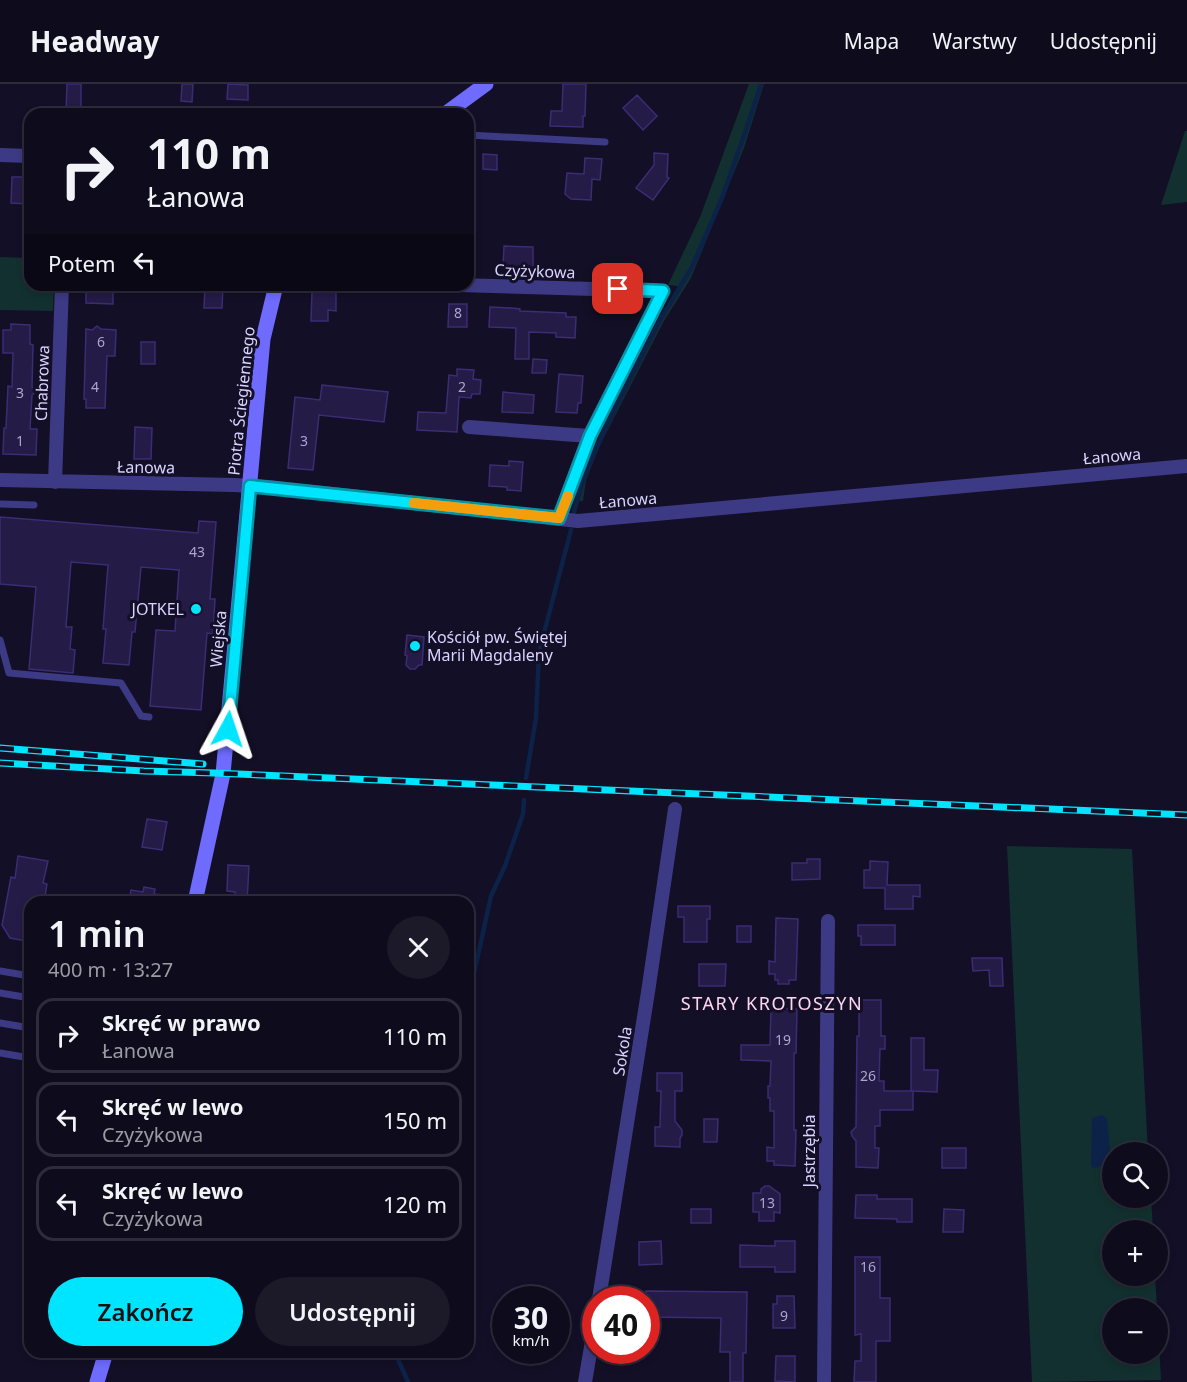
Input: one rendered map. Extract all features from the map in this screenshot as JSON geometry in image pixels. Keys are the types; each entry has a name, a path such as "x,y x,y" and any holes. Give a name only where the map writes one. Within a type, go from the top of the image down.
{"street":[{"path":"453,108 486,84"},
{"path":"0,155 24,156"},
{"name":"Czyżykowa","path":"474,285 663,291 590,436 559,518"},
{"name":"Chabrowa","path":"55,482 62,291"},
{"name":"Piotra Ściegiennego","path":"250,486 263,339 275,291"},
{"path":"469,427 590,436"},
{"name":"Łanowa","path":"0,480 250,486 578,521 1187,466"},
{"name":"Wiejska","path":"196,896 224,774 250,486"},
{"name":"Sokola","path":"600,1286 675,809"},
{"name":"Jastrzębia","path":"824,1382 828,921"},
{"path":"97,1382 104,1358"},
{"path":"585,1382 588,1364"}],"lane":[{"path":"474,135 604,142"},
{"path":"0,504 34,505"},
{"path":"0,640 9,673 121,683 141,716 149,717"},
{"path":"0,971 24,975"},
{"path":"0,993 24,997"},
{"path":"0,1023 24,1027"},
{"path":"0,1053 24,1057"}],"green space":[{"path":"749,84 764,84 744,148 691,278 664,321 600,445 586,480 583,501 574,501 602,429 678,286 668,285 700,217"},
{"path":"1185,131 1187,131 1187,202 1161,205"},
{"path":"0,257 24,258 24,291 54,291 53,311 0,310"},
{"path":"1007,846 1132,849 1147,1142 1102,1142 1102,1208 1152,1208 1152,1220 1102,1220 1102,1286 1156,1286 1156,1298 1102,1298 1102,1364 1160,1364 1161,1380 1032,1382"}],"water":[{"path":"1102,1115 1107,1118 1109,1142 1102,1142 1102,1166 1093,1168 1091,1166 1092,1118"}],"building":[{"path":"67,84 81,84 81,108 66,108"},
{"path":"182,84 193,84 192,102 181,101"},
{"path":"228,84 248,85 248,100 227,99"},
{"path":"563,84 586,84 583,127 550,126 551,111 562,111"},
{"path":"637,95 657,116 643,130 623,108"},
{"path":"654,153 668,154 667,177 669,178 653,200 636,188 654,165"},
{"path":"483,154 497,155 497,170 483,169"},
{"path":"585,158 602,159 600,180 592,179 591,200 571,199 565,194 567,173 584,174"},
{"path":"12,177 24,177 24,204 11,203"},
{"path":"504,246 533,247 533,268 503,267"},
{"path":"86,291 113,291 113,304 86,303"},
{"path":"205,291 223,291 222,308 204,308"},
{"path":"312,291 336,292 336,311 328,310 328,321 311,321"},
{"path":"449,304 467,304 467,327 448,327"},
{"path":"490,307 566,313 566,317 576,317 575,338 556,337 556,333 529,332 529,359 515,359 516,328 489,327"},
{"path":"11,324 30,325 30,344 33,345 32,387 36,391 32,395 30,429 37,429 36,455 3,454 8,386 12,387 13,353 3,353 3,330 11,330"},
{"path":"97,326 101,329 116,330 115,356 107,356 105,408 86,408 86,399 84,399 86,329 92,330"},
{"path":"141,342 155,342 155,364 141,364"},
{"path":"533,359 547,360 546,373 532,373"},
{"path":"457,369 474,370 473,379 481,380 480,394 472,394 471,398 459,397 457,432 417,430 418,412 446,413 449,375 457,376"},
{"path":"559,374 583,376 581,403 578,403 577,413 556,412"},
{"path":"322,385 388,392 384,422 319,415 313,470 288,468 295,397 320,400"},
{"path":"503,392 534,395 533,413 502,412"},
{"path":"135,427 152,428 151,459 134,459"},
{"path":"509,461 523,462 521,491 489,486 490,465 509,466"},
{"path":"0,517 198,533 199,521 216,522 210,599 215,599 213,634 207,633 201,710 150,706 156,630 175,631 179,570 141,567 135,632 132,632 129,665 103,663 108,565 71,562 66,627 72,627 70,649 75,650 73,673 29,669 36,587 0,584"},
{"name":"Kościół pw. Świętej Marii Magdaleny","path":"407,635 424,637 422,665 415,669 410,669 406,665"},
{"path":"147,819 167,822 162,850 142,847"},
{"path":"18,856 48,861 43,883 47,884 45,896 24,896 24,941 10,938 2,925 11,877 15,878"},
{"path":"807,859 820,859 820,879 792,880 792,863 807,863"},
{"path":"870,861 888,862 887,885 920,885 920,897 913,896 913,909 885,909 885,888 864,888 864,870 870,870"},
{"path":"228,865 249,866 247,896 235,896 235,892 227,891"},
{"path":"144,887 155,889 154,894 164,896 130,896 131,890 143,892"},
{"path":"678,906 710,906 710,919 707,919 707,942 684,942 684,917 678,917"},
{"path":"776,918 798,919 796,980 789,980 789,984 778,984 775,974 769,974 769,961 775,962"},
{"path":"858,925 895,925 895,945 861,945"},
{"path":"737,926 751,926 751,942 737,942"},
{"path":"972,958 1002,958 1003,986 990,986 989,970 973,971"},
{"path":"699,964 726,964 725,986 699,986"},
{"path":"859,1000 881,1000 881,1036 885,1036 885,1049 880,1049 879,1081 884,1081 884,1091 913,1091 913,1110 880,1110 880,1126 875,1126 875,1148 879,1148 878,1168 856,1167 856,1141 851,1132 856,1127"},
{"path":"771,1008 797,1009 796,1053 794,1053 795,1166 774,1165 774,1161 767,1161 767,1147 774,1148 774,1111 770,1111 770,1098 768,1098 771,1061 741,1060 741,1045 770,1045"},
{"path":"911,1038 924,1038 924,1070 938,1070 937,1092 911,1091"},
{"path":"657,1073 682,1073 682,1091 675,1091 675,1121 682,1130 680,1147 655,1146 655,1127 660,1127 661,1091 657,1091"},
{"path":"704,1119 718,1119 717,1142 704,1142"},
{"path":"942,1148 966,1148 966,1168 942,1168"},
{"path":"769,1186 780,1194 780,1213 774,1212 774,1221 759,1221 759,1212 753,1212 753,1193 761,1193 761,1189"},
{"path":"856,1195 877,1195 877,1199 912,1199 912,1222 897,1222 897,1219 855,1218"},
{"path":"691,1209 711,1209 711,1223 691,1223"},
{"path":"944,1209 964,1210 963,1232 943,1232"},
{"path":"661,1241 662,1264 639,1265 639,1242"},
{"path":"775,1241 795,1241 795,1272 775,1272 775,1267 740,1267 740,1245 775,1246"},
{"path":"855,1257 880,1257 880,1298 890,1298 890,1341 876,1341 876,1382 854,1382 855,1361 861,1361 861,1334 855,1335"},
{"path":"660,1291 747,1292 743,1382 730,1382 730,1352 720,1352 721,1318 660,1317"},
{"path":"777,1296 794,1296 795,1328 773,1328 773,1304 777,1304"},
{"path":"776,1356 795,1356 795,1382 775,1381"}],"waterway":[{"path":"574,512 584,477 606,427 659,322 692,267 722,198 761,84"},
{"path":"526,778 536,718 539,652 571,530"},
{"path":"474,974 491,896 505,866 523,814 524,800"},
{"path":"397,1358 408,1382"}],"railway":[{"path":"0,748 203,764"},
{"path":"0,763 1187,815"}],"slow traffic":[{"path":"414,503 559,518 568,496"}],"place":[{"name":"JOTKEL","path":"196,609"},
{"name":"Kościół pw. Świętej Marii Magdaleny","path":"415,646"}],"district":[{"name":"STARY KROTOSZYN","path":"772,1004"}],"route":[{"path":"228,729 250,486 559,518 590,436 663,291 618,289"}]}
